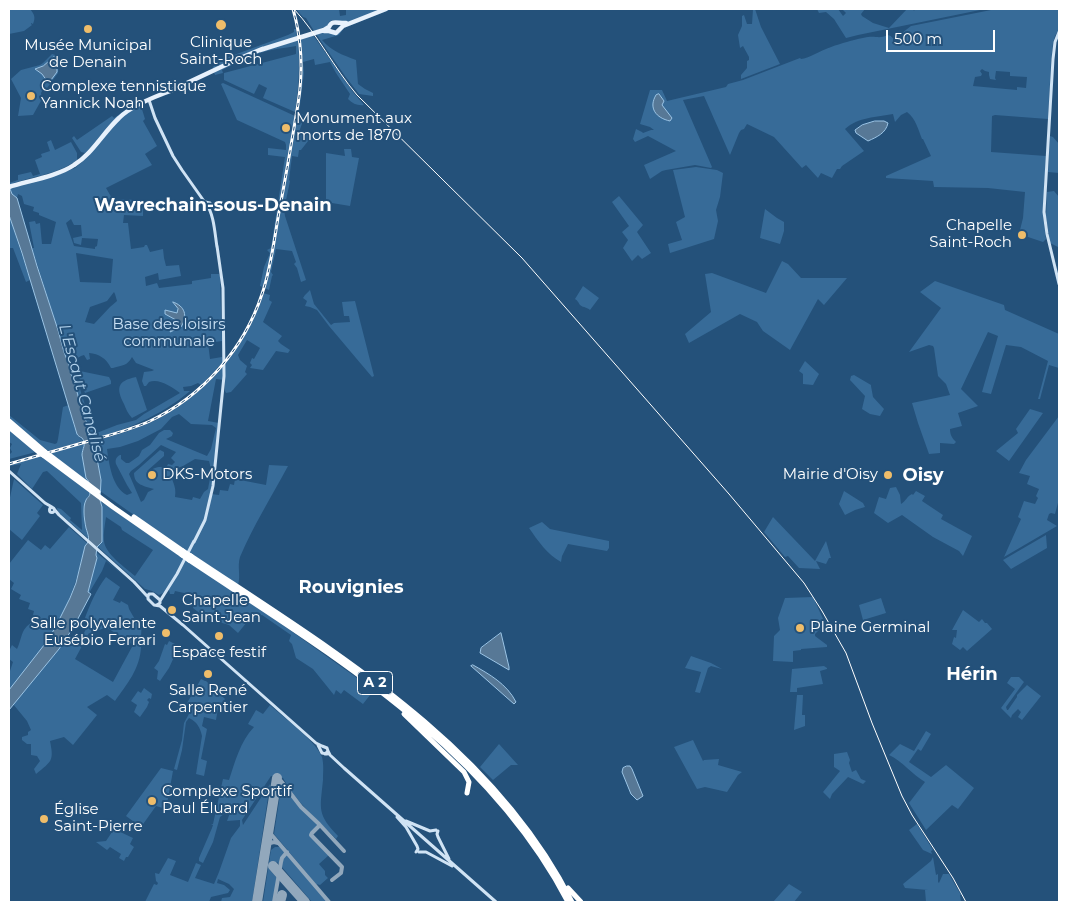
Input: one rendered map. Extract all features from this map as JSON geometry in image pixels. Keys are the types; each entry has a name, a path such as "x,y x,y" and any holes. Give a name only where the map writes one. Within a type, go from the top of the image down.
{"highway":[{"name":"A 2","path":"9,422 44,453"},
{"name":"A 2","path":"9,427 113,505 332,652 382,688 428,726 472,766 528,830 552,865 572,902"},
{"name":"A 2","path":"190,558 386,696 440,742 470,770 515,820 550,870 568,902"},
{"path":"386,696 464,772 469,782 467,793"},
{"path":"552,865 568,889 581,902"}],"main road":[{"path":"11,186 67,170 93,148 117,120 129,110 246,54 330,29 333,22 339,26 386,9"},
{"path":"330,29 336,33 339,26"},
{"path":"1059,32 1055,42 1053,57 1044,210 1047,234 1059,282"},
{"path":"149,102 159,127 182,170 207,204 211,213 223,288 224,376 214,478 204,521 175,578 159,602 154,605 148,599 149,595"},
{"path":"9,471 149,595 153,594 166,611 316,743 323,748 328,748 327,753 453,866"},
{"path":"378,798 494,902"},
{"path":"393,812 405,826 417,846 418,852 426,852 453,866"},
{"path":"403,820 430,831 437,830 438,837 453,866"}],"green space":[{"path":"9,9 30,9 34,16 33,24 31,23 32,25 24,31 9,34"},
{"path":"296,9 339,9 340,16 346,15 346,9 392,9 344,28 339,35 322,40 333,50 356,60 358,84 373,93 373,96 359,94 316,34 331,33 342,28 339,22 333,20 329,22 328,26 314,31 306,18"},
{"path":"753,9 755,9 761,27 780,64 741,79 741,75 747,68 749,57 743,46 740,48 738,35 742,26 742,16 744,15 747,24 752,24"},
{"path":"817,9 838,9 843,16 846,13 842,9 865,9 861,14 862,16 873,23 889,28 907,9 915,11 913,9 980,10 846,38 834,19 826,12 819,13"},
{"path":"996,9 1059,9 1059,29 1053,43 1051,62 1048,119 992,116 991,152 1046,156 1043,216 1046,239 1043,242 1019,234 1023,218 1025,192 988,188 934,187 933,181 886,178 886,176 931,156 915,121 907,112 901,115 895,122 893,114 868,118 850,125 845,129 864,151 840,169 837,169 832,178 821,173 818,178 806,165 802,168 774,137 747,124 739,133 730,155 704,96 683,100 712,167 695,165 666,170 650,179 644,165 676,151 648,136 635,142 633,139 636,129 643,133 654,130 640,124 650,90 662,90 667,101 726,87 728,84 847,42 888,35 903,38 902,33 911,26","holes":["982,69 989,72 990,79 996,80 996,71 1010,72 1010,76 1027,77 1026,88 1017,87 1017,90 973,86 975,77 981,76 980,71"]},
{"path":"294,29 296,29 297,37 245,54 213,69 215,62 288,35 294,32"},
{"path":"313,35 364,105 356,104 348,99 350,94 330,62 315,65 314,59 303,62 304,73 299,112 305,116 297,113 301,76 300,39"},
{"path":"298,40 299,76 295,112 263,98 267,88 259,84 254,94 224,80 224,73 296,54 296,46 255,55 222,70 223,73 215,75 214,72 262,51"},
{"path":"52,54 59,56 58,73 47,88 44,87 41,93 42,99 33,115 18,116 21,98 11,79 21,70 40,65"},
{"path":"223,83 295,116 269,265 263,287 260,286 264,267 270,253 267,250 271,248 285,157 268,155 268,148 286,150 286,145 285,142 237,120 221,84"},
{"path":"139,103 126,111 88,151 85,153 81,152 72,138 74,136 77,140 112,116 114,118"},
{"name":"Base des loisirs communale","path":"141,106 145,119 143,121 157,146 145,154 152,165 106,188 113,200 134,200 143,207 143,216 124,215 123,223 128,223 131,249 147,245 150,252 163,249 166,266 179,265 181,276 159,280 158,273 145,277 146,286 157,283 159,288 192,284 192,281 211,278 211,274 219,274 222,341 208,343 210,359 222,357 223,362 201,385 198,383 183,387 184,391 190,391 167,408 142,422 88,440 90,434 87,423 32,248 34,248 29,222 35,221 36,224 40,223 42,244 51,244 56,222 33,211 34,207 24,204 22,196 18,194 17,198 12,194 9,183 18,180 18,175 31,172 33,176 40,174 35,160 42,157 41,154 50,151 47,142 51,140 55,150 71,142 77,153 77,160 54,172 11,184 60,174 75,168 119,119","holes":["71,219 74,225 81,225 82,236 73,238 74,243 81,245 82,238 98,239 95,249 74,246 66,223","76,253 113,259 111,283 80,282","114,292 117,301 94,324 85,322 90,307 107,301","77,343 74,357 76,359 84,355 87,360 90,359 89,353 96,354 102,357 111,368 124,365 132,357 136,363 154,370 144,372 142,381 144,386 149,382 157,381 180,393 136,420 94,434 76,376 79,377 85,393 111,384 111,381 109,377 75,370 72,363 72,350"]},
{"path":"297,116 304,118 299,132 312,136 299,150 298,157 292,156 290,181 284,210 306,280 301,282 294,264 296,262 292,251 276,249 269,290 265,288"},
{"path":"1050,136 1059,144 1059,173 1048,172"},
{"path":"344,149 351,149 352,157 359,158 350,206 326,202 326,153 345,156"},
{"path":"696,167 717,170 723,173 720,197 716,210 718,221 714,239 670,253 668,244 682,240 676,222 685,217 673,170"},
{"path":"1054,191 1059,197 1058,247 1050,243 1046,216 1047,192"},
{"path":"619,196 643,225 637,232 651,253 642,259 638,255 632,261 623,248 628,240 622,232 629,226 612,202"},
{"path":"765,209 784,222 784,231 780,244 760,238"},
{"path":"9,215 30,280 26,282 13,248 9,248"},
{"path":"782,261 788,264 801,278 847,278 824,305 818,299 790,350 763,331 757,322 740,314 689,343 685,334 711,312 705,274 712,273 766,293"},
{"path":"935,281 1004,305 1005,310 1059,334 1059,368 1049,365 1040,399 1038,399 1048,361 1021,347 1006,345 991,394 982,392 998,336 988,332 961,389 978,406 958,413 962,426 950,429 950,433 956,442 954,444 940,443 940,453 929,454 912,403 950,395 946,384 938,376 933,346 929,345 909,352 941,308 920,292"},
{"path":"583,286 599,298 590,310 580,305 575,299"},
{"path":"310,290 314,304 331,325 334,323 350,322 349,316 344,316 342,302 355,301 374,376 372,377 317,310 305,306 307,301 303,298"},
{"path":"263,293 270,295 269,300 272,302 263,322 282,336 278,341 290,350 288,353 276,351 263,370 250,368 252,358 254,359 260,348 247,340 238,355 240,360 247,366 245,372 247,374 231,392 226,393 225,380 216,379 208,421 219,423 211,494 219,495 220,490 228,491 230,484 234,485 235,479 266,485 269,465 288,466 245,545 240,557 238,585 100,491 101,480 96,453 89,443 147,424 164,416 196,393 224,364 247,332","holes":["179,414 191,424 212,425 216,428 211,449 207,456 166,439 172,436 173,433 170,430 164,430 159,433 150,445 142,450 139,456 129,463 121,459 121,455 117,458 116,464 132,493 127,495 122,492 112,475 107,449 138,441 161,429 172,417","161,445 176,452 171,458 175,462 167,466 172,470 195,459 209,461 211,471 208,489 200,499 193,497 192,500 175,497 175,486 170,471 167,469 158,467 147,471 164,456 164,452 160,450 134,473 138,483 154,489 148,492 141,502 129,474"]},
{"path":"805,361 819,374 813,385 803,384 803,374 799,371"},
{"path":"854,375 871,385 873,397 884,409 880,416 870,414 862,409 865,396 850,380 851,376"},
{"path":"136,377 147,410 132,418 121,398 119,389 122,383"},
{"path":"69,405 74,426 78,436 83,441 48,451 9,419 9,415 40,440 55,444 58,439 63,407"},
{"path":"1030,409 1043,413 1009,461 996,451 1018,433 1016,429"},
{"path":"1059,416 1059,499 1055,514 1049,514 1047,520 1057,526 1004,557 1021,519 1018,517 1024,501 1035,504 1038,498 1036,496 1039,489 1027,484 1030,476 1019,473 1026,460"},
{"path":"9,429 36,452 9,459 9,455 12,452 10,448 12,444 9,442"},
{"path":"84,444 82,455 86,478 89,483 50,453"},
{"path":"41,456 90,493 85,501 84,510 89,539 58,512 57,508 61,509 82,530 81,503 47,471 43,472 32,489 17,474 21,464 9,466"},
{"path":"14,479 43,505 37,513 40,516 22,540 9,529 9,502"},
{"path":"896,487 900,495 901,504 916,491 925,496 922,501 943,515 941,519 972,536 963,556 959,551 933,537 902,515 888,523 874,513 879,497 886,499 890,488"},
{"path":"844,491 863,503 865,507 845,515 839,504"},
{"path":"100,501 263,611 374,690 363,704 344,690 341,694 336,690 334,695 313,669 296,658 292,644 289,641 291,635 262,615 247,622 238,633 229,625 206,618 193,608 196,598 193,595 175,591 174,594 170,594 169,590 166,589 159,595 145,589 97,546 102,542 102,507","holes":["106,517 121,527 122,530 153,550 135,576 116,560 105,546"]},
{"path":"773,517 815,561 826,541 831,558 829,558 826,564 816,561 820,569 799,568 788,556 785,557 764,532"},
{"path":"542,522 550,529 609,541 609,548 607,551 568,544 561,562 547,551 529,528"},
{"path":"69,527 88,544 85,546 71,594 49,639 9,690 9,674 13,662 9,659 9,651 12,645 17,649 24,630 36,618 33,615 34,611 28,609 30,603 19,599 21,595 11,589 14,583 9,579 9,564 28,540 41,550 45,545 50,549"},
{"path":"1046,535 1047,548 1011,569 1003,560"},
{"path":"96,552 128,579 106,561 88,593 97,558"},
{"path":"106,577 120,587 113,600 120,603 121,601 128,605 137,623 142,623 138,662 132,676 115,701 107,695 87,707 97,715 73,745 64,737 50,741 51,760 36,774 34,769 40,761 37,756 31,755 31,744 27,744 22,740 22,737 28,735 28,732 31,730 27,721 13,704 64,642 72,646 77,645 89,624 84,621","holes":["106,627 133,645 113,682 75,659 89,633 91,634"]},
{"name":"Plaine Germinal","path":"813,597 824,621 823,626 815,636 827,647 793,651 793,662 773,661 774,636 780,630 778,618 785,598"},
{"path":"881,598 886,613 863,620 859,605"},
{"path":"963,610 979,622 982,619 992,629 967,651 963,647 960,650 952,644 954,637 956,638 957,630 952,630"},
{"path":"169,641 179,646 169,668 160,681 157,679 158,671 154,668 159,661 165,644 167,645"},
{"path":"691,656 722,669 711,666 708,668 700,693 695,692 701,672 685,668"},
{"path":"824,666 827,669 820,671 823,684 797,688 797,692 790,692 792,669"},
{"path":"1011,677 1019,677 1024,682 1006,707 1007,710 1017,695 1027,685 1041,696 1022,720 1018,717 1021,712 1018,709 1011,718 1001,708 1015,689 1007,683"},
{"path":"201,679 206,681 225,699 218,708 216,720 204,717 202,726 207,729 201,759 207,761 204,776 196,774 202,736 199,727 189,718 186,722 177,770 174,769 182,740 184,723 190,712 186,709 187,703"},
{"path":"144,688 152,694 151,699 147,700 149,702 147,707 140,717 134,712 137,705 131,701 138,691 141,693"},
{"path":"797,695 803,695 802,715 805,715 805,726 794,730"},
{"path":"270,705 319,751 322,757 323,768 321,805 323,817 338,836 336,839 307,810 283,778 271,776 242,820 243,825 270,784 252,902 221,902 222,898 230,897 234,889 229,884 218,879 217,883 224,885 230,890 228,893 211,897 209,902 145,902 154,884 157,885 158,883 155,873 159,874 168,858 176,861 170,875 188,882 196,863 201,865 195,878 214,884 231,838 240,826 240,820 227,821 231,810 228,808 225,814 220,817 213,842 203,863 199,861 213,825 211,824 213,824 223,779 229,780 242,746 254,727 248,724 256,710 263,714"},
{"path":"926,731 931,734 921,751 918,749 909,762 931,777 946,765 974,788 958,809 952,805 926,830 909,803 925,782 889,755 900,744 914,751"},
{"path":"693,740 703,761 719,759 718,765 742,772 727,792 705,787 697,789 674,747"},
{"path":"499,744 518,765 511,765 493,780 480,767"},
{"path":"847,752 852,772 856,770 861,779 866,781 863,784 848,777 832,794 830,799 823,792 840,771 834,767 834,754"},
{"name":"Complexe Sportif Paul Éluard","path":"161,768 173,771 166,809 156,806 141,827 126,816"},
{"path":"282,782 317,824 311,835 329,855 319,864 328,878 320,885 316,884 274,834"},
{"path":"917,824 933,850 931,851 932,854 923,850 909,830"},
{"path":"114,829 133,838 130,844 134,847 124,861 119,858 121,854 110,847 107,850 96,842 106,841"},
{"path":"275,847 280,847 285,853 279,864 277,862 269,869 277,878 273,902 263,902 271,850"},
{"path":"286,854 328,902 312,902 281,866"},
{"path":"933,857 936,875 938,874 938,882 943,874 949,874 961,895 961,902 926,902 925,890 928,890 905,888 903,884 931,861"},
{"path":"789,884 802,892 794,902 773,902"}],"shaded area":[{"path":"54,57 57,57 54,63 57,66 57,72 51,80 47,81 35,69 43,66"},
{"path":"659,94 664,101 662,105 672,118 670,121 657,115 653,108 656,95"},
{"path":"875,121 888,123 883,132 878,136 868,141 856,133 855,130 862,125"},
{"path":"9,186 12,194 17,198 83,415 90,432 88,439 96,453 101,480 102,542 97,547 97,558 88,592 91,594 73,628 59,649 9,710 9,690 48,640 76,583 88,540 84,509 90,489 82,455 84,442 77,434 9,215"},
{"path":"173,302 183,309 185,315 181,327 170,332 176,320 165,314 165,310 177,313 178,309"},
{"path":"501,633 509,670 480,653 481,648"},
{"path":"473,665 503,685 516,702 514,704 471,666"},
{"path":"630,766 632,769 643,796 637,800 631,794 622,772 623,768"}],"taxiway":[{"path":"276,784 278,781 281,781 301,807 319,824 311,835 342,867 341,873 332,880"},
{"path":"319,824 344,851"},
{"path":"269,828 270,833 329,902"},
{"path":"266,848 270,843 278,843"},
{"path":"274,902 282,858 287,852"}],"runway":[{"path":"257,902 277,778"},
{"path":"273,866 305,902"},
{"path":"280,902 282,895"}],"tram line":[{"path":"294,9 357,95 522,258 729,494 804,583 846,653 902,796 966,902"}],"railway":[{"path":"9,464 127,430 150,421 169,411 204,384 233,352 244,334 262,294 272,254 301,80 301,56 293,9"}],"place":[{"name":"Clinique Saint-Roch","path":"221,25"},
{"name":"Musée Municipal de Denain","path":"88,29"},
{"name":"Complexe tennistique Yannick Noah","path":"31,96"},
{"name":"Monument aux morts de 1870","path":"286,128"},
{"name":"Chapelle Saint-Roch","path":"1022,235"},
{"name":"DKS-Motors","path":"152,475"},
{"name":"Mairie d'Oisy","path":"888,475"},
{"name":"Chapelle Saint-Jean","path":"172,610"},
{"name":"Plaine Germinal","path":"800,628"},
{"name":"Salle polyvalente Eusébio Ferrari","path":"166,633"},
{"name":"Espace festif","path":"219,636"},
{"name":"Salle René Carpentier","path":"208,674"},
{"name":"Complexe Sportif Paul Éluard","path":"152,801"},
{"name":"Église Saint-Pierre","path":"44,819"}],"district":[{"name":"Wavrechain-sous-Denain","path":"213,206"},
{"name":"Oisy","path":"923,476"},
{"name":"Rouvignies","path":"351,588"},
{"name":"Hérin","path":"972,675"}],"water label":[{"name":"L'Escaut Canalisé","path":"82,393"}]}
